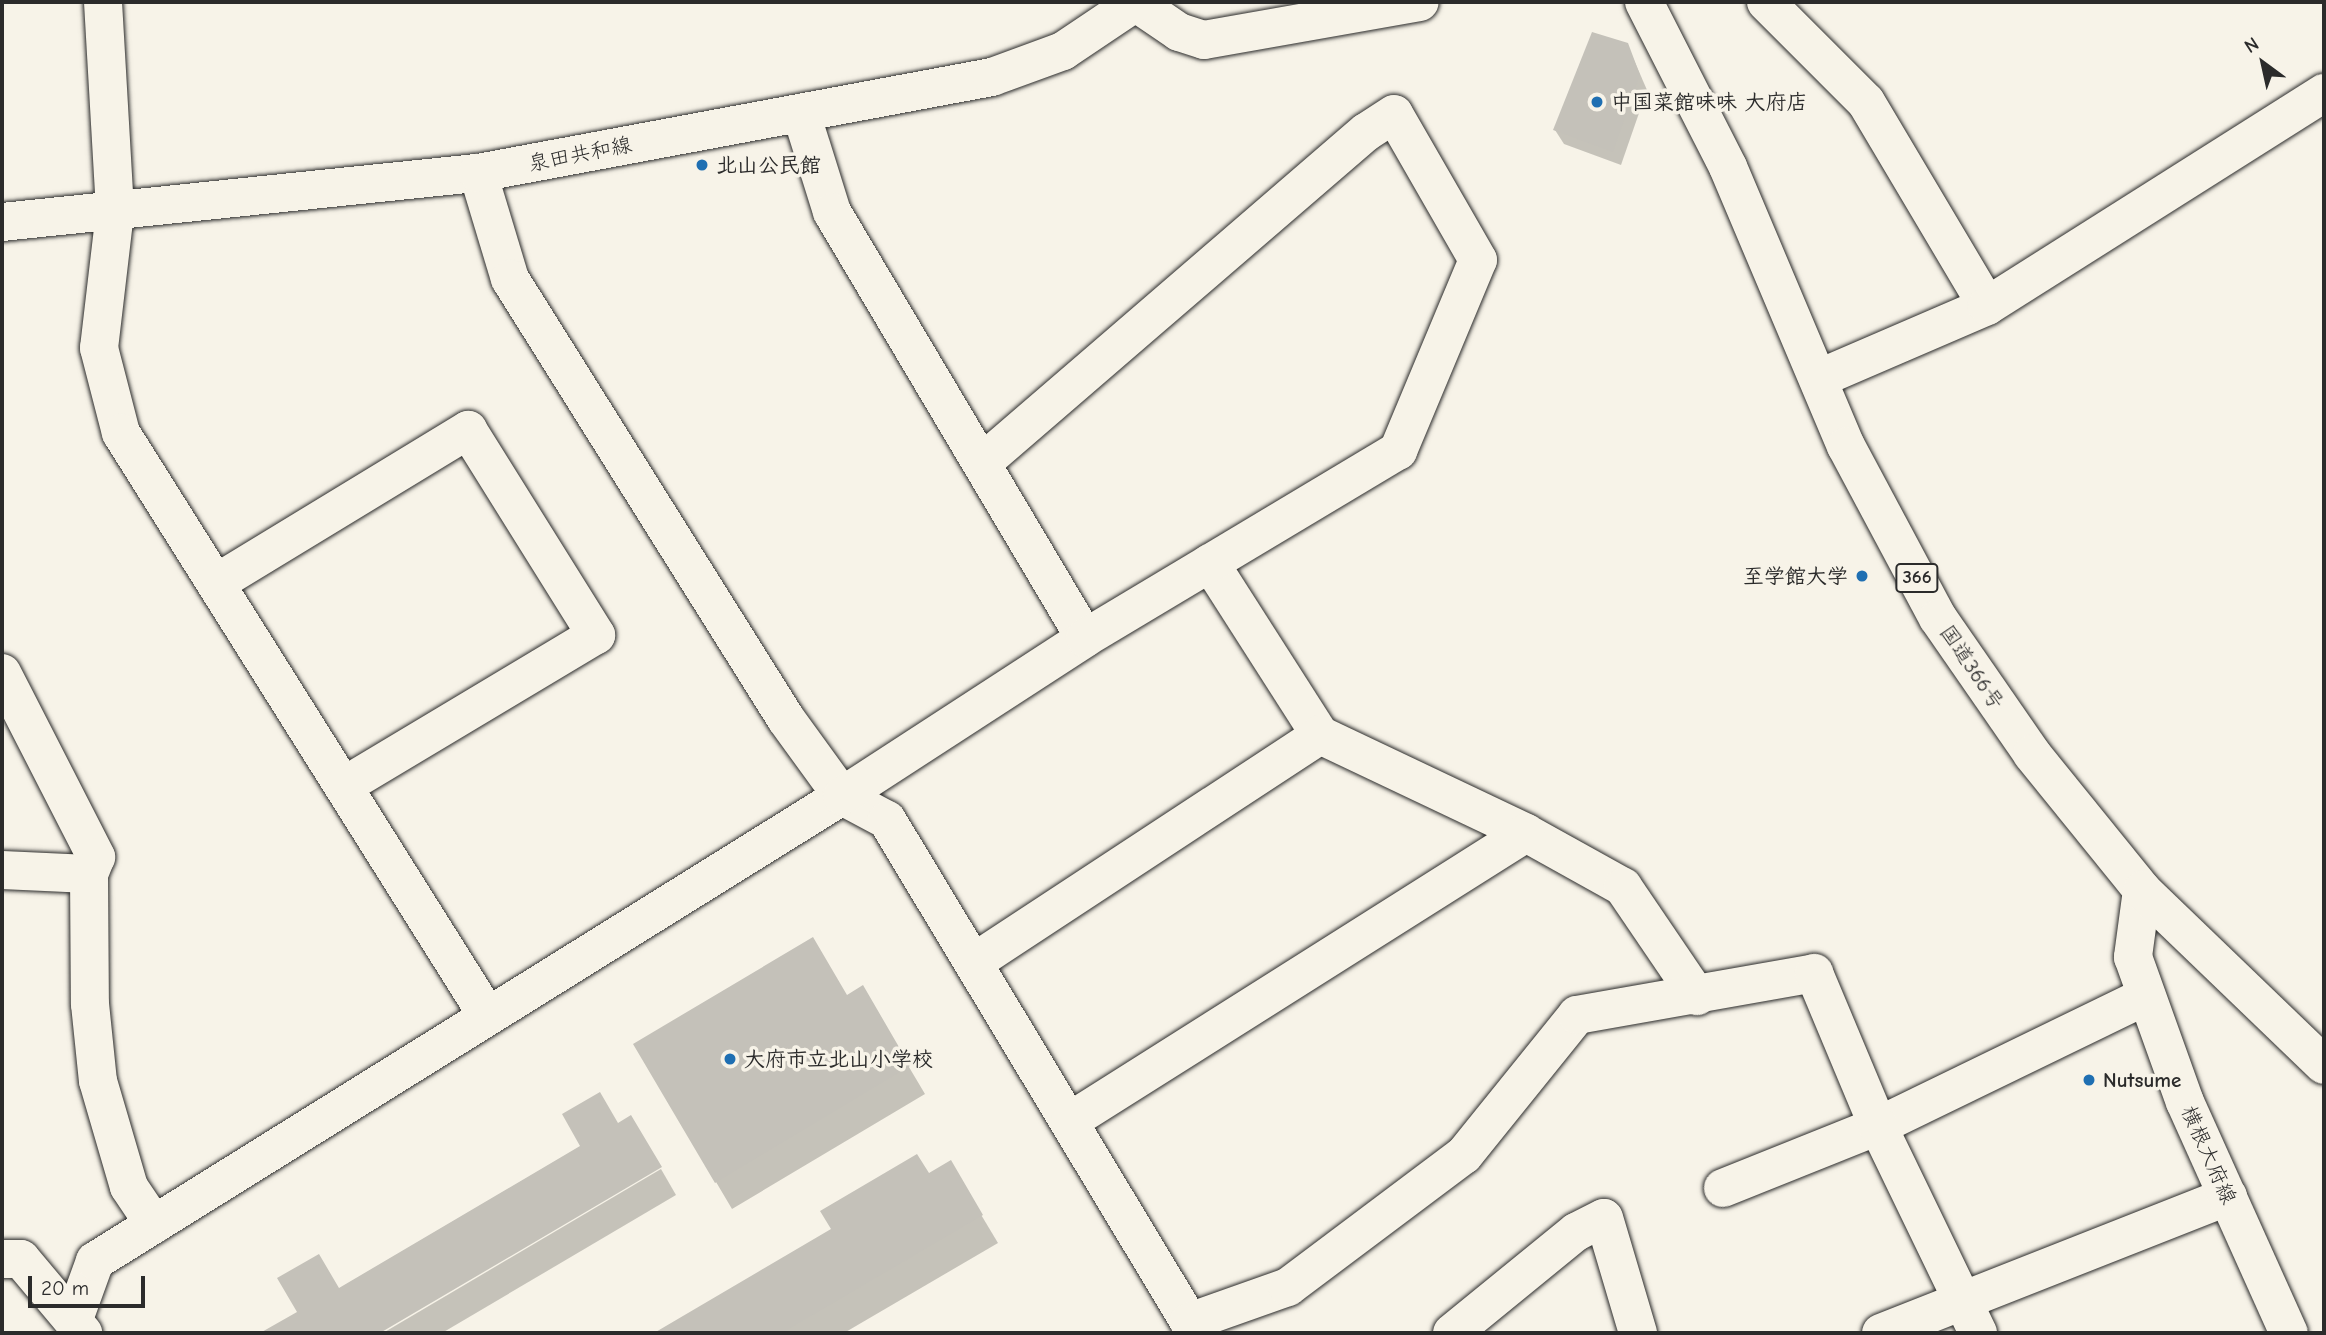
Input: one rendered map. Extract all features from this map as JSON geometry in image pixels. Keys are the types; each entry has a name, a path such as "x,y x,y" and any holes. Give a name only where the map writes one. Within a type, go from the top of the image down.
{"main road":[{"path":"103,2 115,212 99,348 121,433 218,582 487,1015"},
{"name":"泉田共和線","path":"2,222 478,173 992,77 1063,51 1135,2 1179,32 1204,40 1420,2"},
{"name":"国道366号","path":"1644,2 1728,167 1820,378 1846,446 1938,618 2032,754 2142,890 2324,1065"},
{"path":"1766,2 1866,102 1987,306"},
{"path":"1820,378 1987,306 2324,93"},
{"path":"801,113 832,212 1086,638"},
{"path":"79,1326 95,1261 842,796 1086,638 1398,451 1478,260 1394,114 1366,132 982,463"},
{"path":"478,173 510,279 786,719 842,796 887,820 975,961 1192,1328 1288,1287 1464,1155 1577,1015 1697,996 1814,973 1878,1126 1978,1333"},
{"path":"218,582 468,430 596,635 344,786"},
{"path":"1210,563 1320,735 1526,833 1623,887 1697,996"},
{"path":"2,673 96,857 89,874 90,1004 98,1081 129,1187 154,1224"},
{"path":"975,961 1320,735"},
{"path":"1070,1121 1526,833"},
{"path":"2,870 89,874"},
{"name":"横根大府線","path":"2142,890 2133,957 2185,1102 2289,1333"},
{"path":"1723,1188 1878,1126 2146,996"},
{"path":"1881,1333 1961,1298 2228,1196"},
{"path":"1452,1333 1576,1232 1604,1218 1638,1333"},
{"path":"2,1259 21,1259 79,1326"}],"building":[{"name":"中国菜館味味 大府店","path":"1592,32 1628,43 1640,75 1613,152 1553,130"},
{"path":"813,937 847,995 863,985 910,1066 715,1183 633,1044"},
{"path":"600,1092 618,1123 631,1115 662,1167 380,1333 260,1333 297,1312 277,1278 319,1254 339,1288 580,1146 562,1114"},
{"path":"917,1154 929,1173 951,1160 983,1215 782,1333 654,1333 831,1229 820,1211"}],"place":[{"name":"中国菜館味味 大府店","path":"1597,102"},
{"name":"北山公民館","path":"702,165"},
{"name":"至学館大学","path":"1862,576"},
{"name":"大府市立北山小学校","path":"730,1059"},
{"name":"Nutsume","path":"2089,1080"}]}
